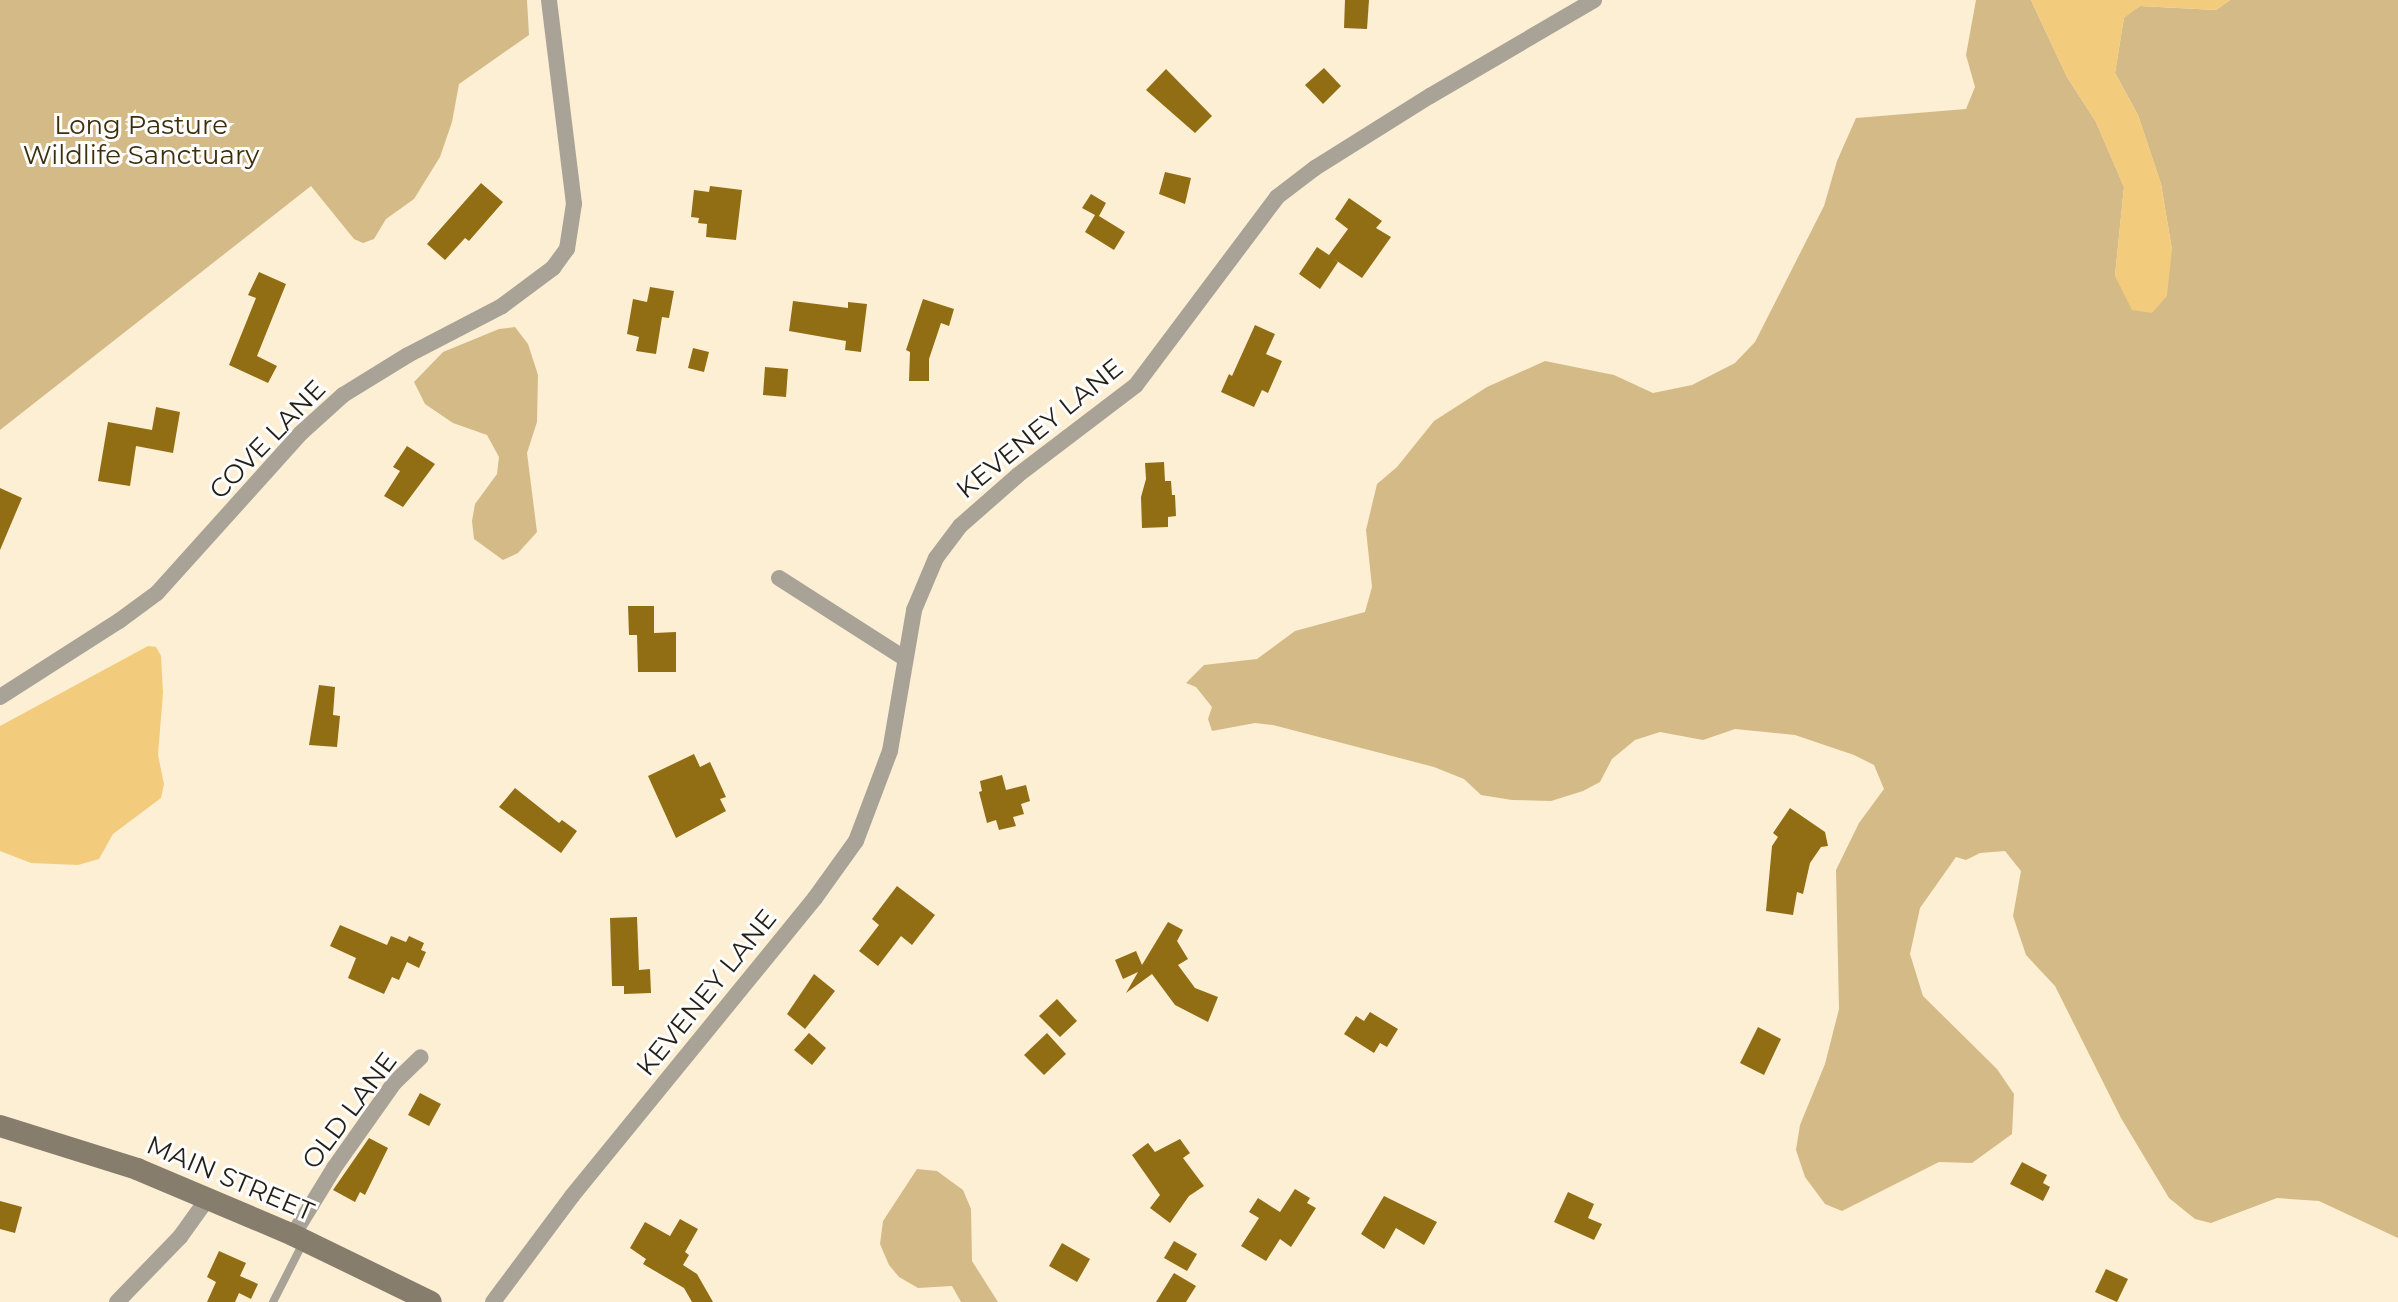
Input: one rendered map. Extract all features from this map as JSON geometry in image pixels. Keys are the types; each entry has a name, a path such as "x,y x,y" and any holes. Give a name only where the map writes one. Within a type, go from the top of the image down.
{"main road":[{"name":"MAIN STREET","path":"0,1126 97,1155 208,1198 431,1302"}],"street":[{"name":"COVE LANE","path":"0,697 157,593 301,433 343,395 408,355 528,291 560,259 573,228 574,204 549,0"},
{"name":"KEVENEY LANE","path":"493,1302 572,1196 815,898 856,841 890,751 904,658 924,580 960,526 1018,475 1136,385 1277,197 1315,168 1430,96 1594,0"},
{"path":"779,578 904,658"},
{"name":"OLD LANE","path":"299,1238 379,1104 421,1057"},
{"path":"117,1302 180,1237 208,1198"}],"lane":[{"path":"273,1302 299,1238"}],"green space":[{"name":"Long Pasture Wildlife Sanctuary","path":"0,0 527,0 529,35 459,84 452,122 440,157 414,199 386,219 374,239 363,243 354,239 311,186 0,430"},
{"path":"1976,0 2031,0 2067,77 2096,122 2124,187 2115,276 2172,250 2161,184 2138,115 2115,73 2124,17 2140,6 2216,10 2230,0 2398,0 2398,1238 2319,1201 2277,1198 2211,1223 2195,1219 2169,1198 2121,1118 2055,986 2026,955 2013,916 2021,871 2005,851 1980,853 1966,860 1956,857 1920,908 1910,954 1923,996 1997,1069 2014,1094 2012,1134 1972,1163 1939,1162 1842,1211 1825,1204 1805,1177 1796,1150 1800,1125 1825,1064 1839,1009 1836,870 1859,823 1884,789 1874,765 1854,755 1795,735 1735,729 1703,740 1660,732 1635,740 1612,759 1600,782 1583,791 1551,801 1512,800 1481,795 1464,779 1434,767 1273,725 1255,723 1212,731 1208,719 1212,707 1196,687 1186,683 1204,665 1257,659 1295,631 1365,612 1372,587 1366,530 1377,484 1397,467 1434,421 1487,387 1545,361 1614,375 1653,393 1692,385 1735,363 1755,342 1824,206 1837,161 1856,118 1966,109 1975,87 1966,55"},
{"path":"515,327 528,344 538,375 537,422 527,453 537,532 518,553 503,560 474,539 472,521 475,504 497,474 499,457 487,435 453,423 425,404 414,382 443,352 499,329"},
{"path":"917,1169 937,1171 963,1190 971,1209 972,1261 998,1302 961,1302 952,1286 918,1288 899,1277 889,1265 880,1244 883,1221"}],"shaded area":[{"path":"2031,0 2230,0 2216,10 2140,6 2124,18 2115,73 2138,115 2161,184 2172,250 2167,296 2152,313 2132,310 2115,276 2124,187 2096,122 2067,77"},
{"path":"148,646 156,647 161,656 163,693 158,755 164,784 161,798 113,834 99,859 78,865 31,863 0,851 0,726"}],"building":[{"path":"1345,0 1369,0 1367,29 1344,28"},
{"path":"1324,68 1341,86 1323,104 1305,85"},
{"path":"1166,69 1212,116 1195,133 1146,90"},
{"path":"1165,172 1191,178 1185,204 1159,194"},
{"path":"481,183 503,202 469,241 465,238 445,260 427,244"},
{"path":"710,186 742,190 736,240 706,237 707,224 698,223 699,218 691,217 694,190 709,192"},
{"path":"1091,194 1106,203 1099,216 1125,232 1114,250 1085,232 1095,215 1082,208"},
{"path":"1349,198 1382,221 1376,228 1391,237 1362,278 1334,259 1338,262 1320,289 1299,274 1317,247 1329,255 1348,229 1335,219"},
{"path":"259,272 286,284 257,356 277,366 268,383 229,365 256,298 248,295"},
{"path":"650,287 674,291 669,318 662,317 656,354 636,351 639,337 627,334 633,299 647,302"},
{"path":"923,299 954,309 949,326 941,323 929,359 929,381 909,381 910,352 906,350"},
{"path":"793,301 848,308 848,302 867,304 861,352 845,350 846,341 789,331"},
{"path":"1255,325 1275,334 1266,354 1282,361 1268,393 1262,390 1254,407 1221,392 1229,374 1232,376"},
{"path":"693,348 709,352 704,372 688,368"},
{"path":"765,367 788,369 786,397 763,395"},
{"path":"156,407 180,412 173,453 136,446 130,486 98,481 108,422 152,430"},
{"path":"407,446 435,464 403,507 384,496 400,471 393,467"},
{"path":"1164,462 1165,481 1171,481 1172,495 1175,495 1176,516 1168,517 1168,527 1142,528 1141,497 1146,479 1145,463"},
{"path":"0,488 22,498 0,550"},
{"path":"628,606 654,606 654,633 676,632 676,672 638,672 637,635 629,635"},
{"path":"319,685 335,687 333,715 340,716 337,747 309,745"},
{"path":"694,754 700,767 710,762 726,797 720,799 726,811 676,838 648,776"},
{"path":"1002,775 1006,790 1026,785 1030,801 1021,804 1024,814 1013,817 1016,826 999,830 996,820 987,823 979,792 982,791 980,781"},
{"path":"515,788 559,823 562,820 577,831 561,853 499,807"},
{"path":"1790,808 1825,832 1828,846 1821,847 1810,863 1803,894 1797,892 1793,915 1766,911 1772,846 1778,837 1773,833"},
{"path":"897,886 935,915 912,945 901,936 878,966 859,951 879,925 872,919"},
{"path":"637,917 639,970 650,969 651,993 624,994 624,986 612,986 610,918"},
{"path":"1168,922 1183,930 1177,941 1188,959 1178,965 1195,988 1218,997 1208,1022 1175,1005 1152,974 1126,993 1138,972 1123,979 1115,960 1136,951 1142,965"},
{"path":"340,925 387,945 391,936 406,942 409,936 424,943 421,950 426,952 419,968 407,962 399,980 392,977 384,994 348,978 356,958 330,946"},
{"path":"814,974 835,991 805,1029 787,1014"},
{"path":"1057,999 1077,1021 1060,1037 1039,1016"},
{"path":"1370,1012 1398,1029 1387,1047 1380,1043 1374,1053 1344,1034 1356,1016 1364,1021"},
{"path":"1758,1027 1781,1039 1764,1075 1740,1063"},
{"path":"809,1033 826,1048 812,1065 794,1050"},
{"path":"1047,1033 1066,1054 1044,1075 1024,1055"},
{"path":"420,1093 441,1104 429,1126 408,1115"},
{"path":"369,1138 388,1148 365,1195 360,1192 355,1202 333,1190"},
{"path":"1180,1139 1190,1153 1183,1158 1204,1186 1189,1196 1170,1223 1150,1208 1160,1195 1132,1155 1148,1143 1155,1152"},
{"path":"2022,1162 2047,1175 2043,1183 2050,1187 2043,1201 2010,1184"},
{"path":"1295,1189 1310,1198 1307,1203 1316,1208 1291,1247 1280,1239 1266,1261 1241,1246 1259,1218 1249,1212 1258,1198 1280,1212"},
{"path":"1568,1192 1594,1204 1588,1218 1602,1224 1594,1240 1554,1222"},
{"path":"1384,1196 1437,1222 1424,1245 1396,1228 1384,1249 1361,1234"},
{"path":"0,1201 22,1207 15,1233 0,1229"},
{"path":"680,1219 698,1229 685,1252 689,1255 683,1265 697,1274 713,1302 692,1302 684,1288 643,1264 646,1259 630,1248 645,1222 670,1236"},
{"path":"1174,1241 1197,1254 1187,1271 1164,1258"},
{"path":"1062,1243 1090,1259 1077,1282 1049,1266"},
{"path":"219,1251 246,1263 240,1276 258,1284 251,1299 239,1293 235,1302 207,1302 216,1282 207,1277"},
{"path":"2106,1269 2128,1279 2117,1302 2095,1292"},
{"path":"1174,1273 1196,1286 1186,1302 1156,1302"}]}
